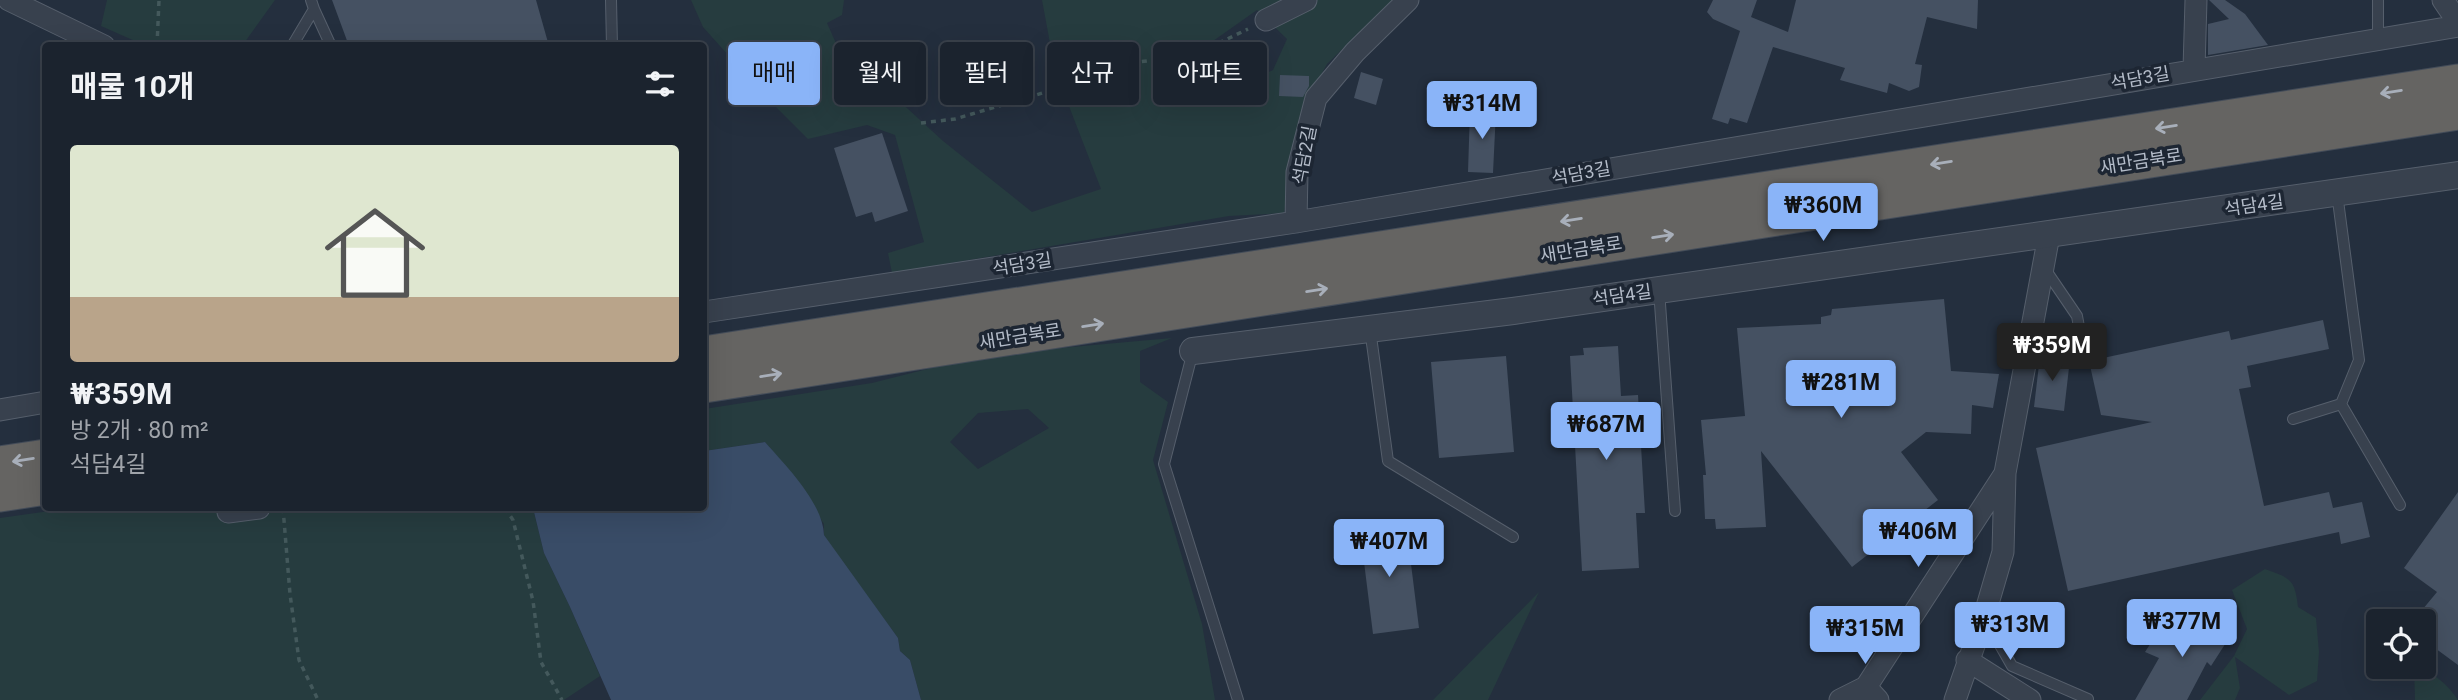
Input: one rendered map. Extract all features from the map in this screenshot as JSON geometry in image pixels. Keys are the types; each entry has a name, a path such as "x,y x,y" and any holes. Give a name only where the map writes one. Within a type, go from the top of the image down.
{"highway":[{"name":"새만금북로","path":"707,354 2458,82"},
{"name":"새만금북로","path":"707,385 2458,112"},
{"path":"0,464 42,458"},
{"path":"0,494 42,488"}],"street":[{"path":"9,0 96,42"},
{"path":"1266,20 1306,0"},
{"name":"석담2길","path":"1296,222 1297,172 1316,98 1355,52 1408,0"},
{"path":"2194,69 2196,0"},
{"path":"2443,0 2458,24"},
{"name":"석담3길","path":"707,312 1296,222 2458,24"},
{"name":"석담4길","path":"1193,351 1659,290 2458,175"},
{"path":"1955,700 2003,552 2005,473 2049,235"},
{"path":"0,410 42,403"},
{"path":"1840,700 1872,693 2005,473"},
{"path":"228,512 236,511"},
{"path":"1967,660 2030,700"}],"lane":[{"path":"611,0 612,42"},
{"path":"2378,0 2378,39"},
{"path":"294,42 313,4"},
{"path":"313,4 329,42"},
{"path":"2337,193 2359,360 2341,404"},
{"path":"2043,267 2077,316 2084,354"},
{"path":"1659,290 1675,511"},
{"path":"1370,329 1388,461 1513,537"},
{"path":"1193,351 1164,464 1237,700"},
{"path":"2293,419 2341,404"},
{"path":"2341,404 2400,505"},
{"path":"1984,617 2012,666 2088,699"}],"path":[{"path":"157,42 159,0"},
{"path":"921,123 955,119 1130,63 1194,55 1266,20"},
{"path":"283,511 299,660 318,700"},
{"path":"507,511 513,520 533,601 541,663 562,700"}],"green space":[{"path":"107,0 275,0 245,42 137,42 101,26"},
{"path":"691,0 844,0 842,15 827,23 835,42 834,105 904,105 943,141 1032,212 1101,189 1069,105 1139,105 1139,42 1050,42 1042,0 1393,0 1327,64 1300,115 1284,213 1229,216 892,273 888,253 924,242 895,135 867,125 808,139 774,105 820,105 820,42 728,42 728,55 703,27"},
{"path":"1172,338 1140,351 1140,382 1168,402 1153,460 1202,624 1215,700 921,700 910,660 900,651 898,638 834,551 824,535 824,524 788,470 765,442 707,451 707,409 872,383 983,355","holes":["1028,409 1049,428 978,469 950,442 978,413"]},
{"path":"50,511 534,511 544,553 600,676 564,700 0,700 0,518"},
{"path":"2265,569 2290,581 2298,607 2316,618 2319,652 2317,681 2289,695 2235,657 2240,688 2235,700 2200,700 2234,656 2247,629 2232,590"},
{"path":"1539,592 1488,700 1433,700"},
{"path":"2436,677 2458,700 2415,700 2414,679"}],"water":[{"path":"765,442 793,474 817,510 824,535 898,638 900,651 910,660 921,700 611,700 544,553 534,511 707,511 707,451"}],"building":[{"path":"332,0 536,0 548,42 348,42"},
{"path":"1713,0 1757,0 1751,17 1788,32 1796,0 1978,0 1977,29 1927,17 1915,64 1922,65 1919,87 1909,91 1889,83 1887,93 1840,80 1845,68 1773,47 1747,123 1730,118 1728,124 1712,119 1740,31 1713,19 1707,12"},
{"path":"2209,0 2225,0 2245,14 2268,45 2208,55 2208,24 2229,19"},
{"path":"1361,72 1383,79 1376,105 1354,98"},
{"path":"1280,75 1309,76 1309,86 1303,97 1279,96"},
{"path":"1470,110 1496,111 1493,173 1468,172"},
{"path":"882,133 908,211 875,222 872,212 856,217 834,148"},
{"path":"1944,299 1951,371 1999,374 1993,408 1972,405 1971,434 1926,432 1901,452 1938,500 1852,567 1761,451 1766,527 1716,529 1715,519 1705,519 1703,475 1706,475 1701,420 1745,416 1737,328 1821,324 1821,317 1831,315 1832,309"},
{"path":"2323,320 2329,349 2247,366 2251,387 2239,389 2264,506 2329,492 2333,508 2362,502 2370,537 2341,544 2339,532 2068,591 2036,448 2152,422 2101,415 2089,361 2229,331 2231,340"},
{"path":"1618,346 1621,396 1638,395 1645,513 1636,513 1639,568 1582,571 1570,356 1584,355 1583,348"},
{"path":"1506,356 1514,452 1439,458 1431,362"},
{"path":"2040,356 2070,359 2064,411 2034,407"},
{"path":"2458,492 2458,665 2436,649 2436,609 2423,609 2437,592 2404,568"},
{"path":"1406,524 1419,628 1373,634 1360,530"},
{"path":"2204,617 2231,635 2211,666 2207,662 2187,700 2135,700 2159,658 2145,652 2156,635"}]}
